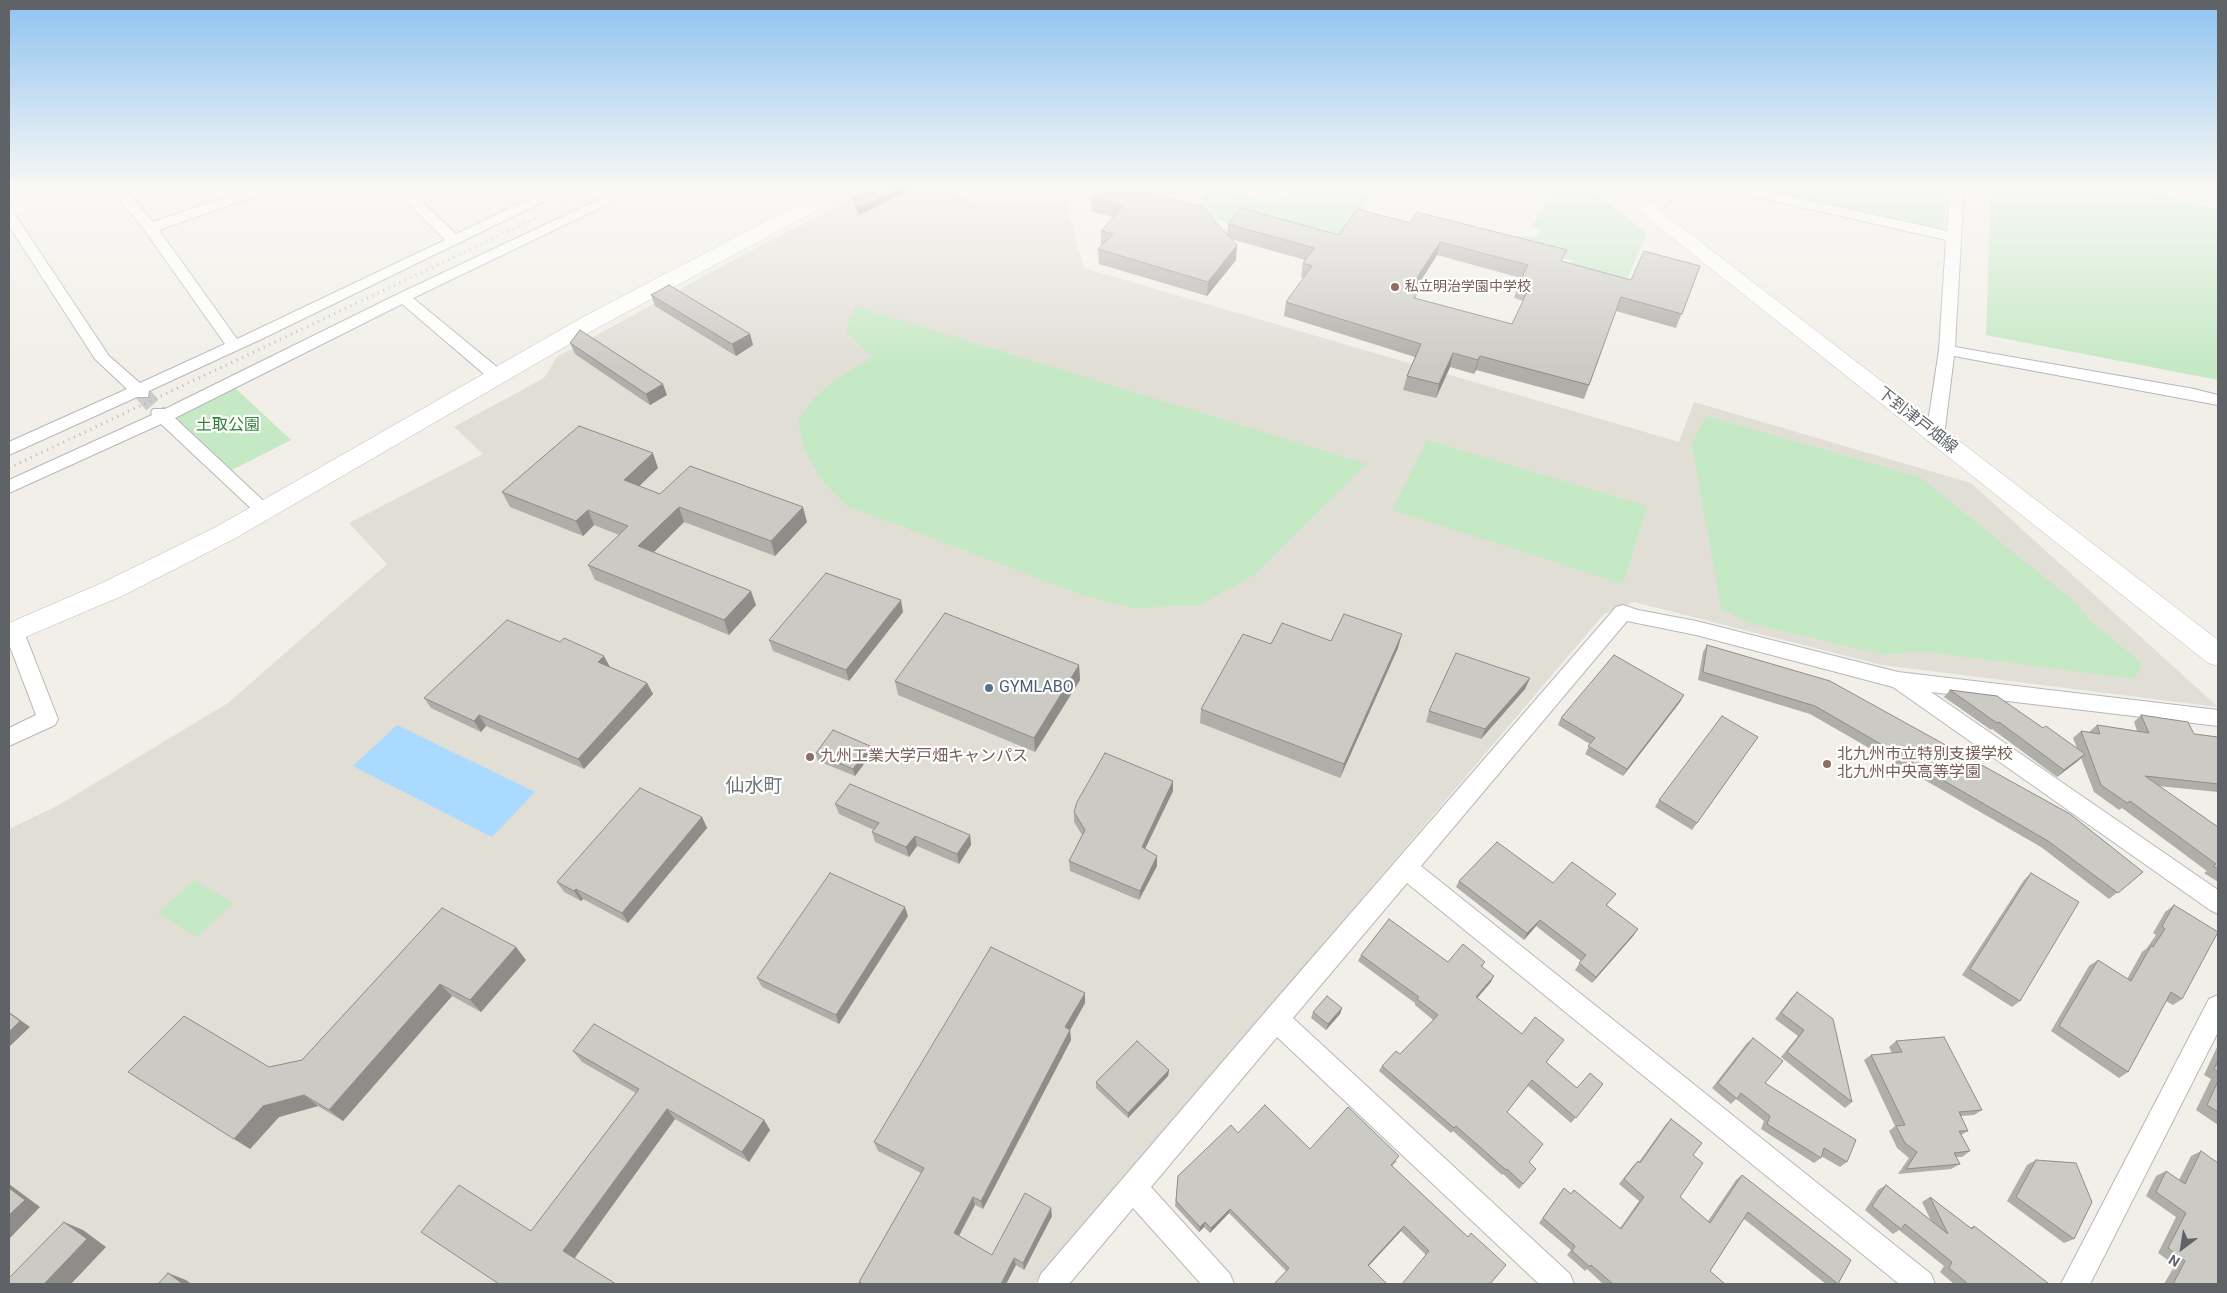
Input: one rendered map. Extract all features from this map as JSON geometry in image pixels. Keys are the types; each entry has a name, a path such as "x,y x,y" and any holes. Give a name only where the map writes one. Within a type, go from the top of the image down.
{"street":[{"path":"29,246 103,359 140,391"},
{"path":"163,246 234,346"},
{"path":"9,450 140,391 441,246"},
{"path":"9,487 510,246"},
{"path":"9,737 48,719 11,633 112,589 225,533 497,376 732,246"},
{"name":"下到津戸畑線","path":"1693,246 2218,655"},
{"path":"1935,436 1947,350 1953,246"},
{"path":"403,297 497,376"},
{"path":"1947,350 2194,394 2218,400"},
{"path":"161,415 264,511"},
{"path":"1051,1284 1624,612 1714,632 1898,680 2218,718"},
{"path":"1898,680 2218,903"},
{"path":"1406,868 1920,1284"},
{"path":"2075,1284 2218,1007"},
{"path":"1276,1019 1560,1284"},
{"path":"1133,1187 1220,1284"}],"shaded area":[{"name":"九州工業大学戸畑キャンパス","path":"760,246 1078,246 1084,268 1679,442 1694,402 1971,483 2218,707 1882,665 1634,602 1604,614 1034,1284 9,1284 9,829 57,806 228,703 387,564 349,523 483,454 454,427 544,378 557,357"}],"green space":[{"path":"1519,246 1641,246 1624,286 1567,271 1573,261"},
{"path":"1989,246 2218,246 2218,380 1986,335"},
{"path":"855,306 1367,464 1254,575 1200,605 1132,608 1085,596 847,506 821,479 804,449 798,421 814,398 835,380 873,357 846,332"},
{"name":"土取公園","path":"233,386 291,440 230,471 171,416"},
{"path":"1706,416 1920,477 2076,603 2090,621 2142,663 2135,679 1919,651 1885,655 1748,623 1721,609 1692,444"},
{"path":"1427,440 1647,506 1623,584 1392,510"},
{"path":"194,880 233,903 197,937 158,913"}],"water":[{"path":"397,725 535,792 492,837 353,766"}],"building":[{"path":"1101,246 1236,246 1208,282 1098,249"},
{"path":"1308,246 1437,246 1409,290 1418,292 1414,298 1512,324 1529,288 1518,285 1528,265 1457,246 1553,246 1567,250 1561,261 1631,280 1644,251 1700,266 1682,314 1621,297 1589,385 1480,356 1478,360 1453,353 1439,384 1407,376 1421,344 1286,302 1312,266 1303,263 1314,248"},
{"path":"669,285 750,334 732,344 651,295"},
{"path":"580,330 663,384 646,394 570,343"},
{"path":"579,426 653,453 624,480 660,494 690,466 803,507 771,541 679,507 638,546 751,591 724,620 588,565 628,526 588,510 576,521 502,492"},
{"path":"826,573 901,600 846,670 769,640"},
{"name":"GYMLABO","path":"945,613 1079,665 1034,738 895,681"},
{"path":"1344,614 1402,634 1344,764 1201,709 1243,634 1271,644 1282,623 1331,641"},
{"path":"507,620 560,642 564,638 604,656 598,662 647,683 578,759 479,715 474,721 424,698"},
{"path":"1707,645 1830,681 2070,814 2143,872 2118,893 2048,841 1815,706 1703,672"},
{"path":"1456,653 1530,678 1485,729 1429,711"},
{"path":"1614,655 1684,695 1627,769 1588,746 1595,738 1561,718"},
{"path":"1950,690 1997,696 2043,728 2046,726 2085,754 2064,770 1999,722 1997,723"},
{"path":"2141,715 2188,722 2194,734 2218,737 2218,784 2145,776 2218,827 2218,869 2213,866 2216,864 2130,801 2127,803 2101,785 2081,731 2100,734 2097,725 2149,733"},
{"path":"1722,716 1758,737 1697,823 1659,800"},
{"path":"833,730 870,746 853,769 816,753"},
{"path":"1105,753 1173,781 1142,847 1157,856 1140,891 1069,861 1085,830 1074,812 1077,802"},
{"path":"850,784 970,835 957,854 915,836 906,847 872,832 879,823 835,804"},
{"path":"640,788 702,817 622,913 576,889 574,891 557,882"},
{"path":"1497,842 1553,883 1572,862 1616,894 1606,905 1638,929 1596,977 1579,963 1586,955 1540,920 1527,933 1459,881"},
{"path":"830,873 905,907 836,1015 757,978"},
{"path":"2031,873 2079,902 2020,1001 1970,969"},
{"path":"2174,905 2218,932 2182,999 2171,992 2128,1072 2059,1026 2098,960 2131,981 2151,946 2153,947 2165,929 2162,926"},
{"path":"442,908 516,947 470,1000 440,984 329,1110 304,1095 263,1106 234,1139 128,1072 184,1016 269,1067 302,1060"},
{"path":"1389,919 1448,962 1463,944 1485,962 1481,966 1494,976 1476,997 1522,1034 1535,1017 1564,1040 1546,1062 1577,1088 1590,1073 1603,1084 1576,1118 1532,1080 1507,1112 1543,1144 1529,1162 1536,1169 1523,1184 1382,1066 1396,1051 1400,1054 1438,1015 1417,999 1419,997 1361,955"},
{"path":"991,947 1085,993 1065,1027 1070,1030 981,1201 973,1197 954,1233 992,1255 1025,1193 1051,1208 1023,1263 1014,1258 1001,1284 863,1284 859,1282 924,1168 874,1142"},
{"path":"1797,992 1833,1019 1852,1102 1787,1052 1804,1030 1781,1013"},
{"path":"1327,996 1342,1008 1328,1024 1313,1012"},
{"path":"9,1013 20,1021 9,1032"},
{"path":"594,1024 764,1120 742,1152 667,1109 563,1251 616,1284 499,1284 421,1232 459,1185 531,1231 639,1089 573,1051"},
{"path":"1944,1037 1982,1110 1959,1112 1968,1131 1959,1131 1970,1151 1954,1153 1960,1164 1906,1169 1917,1152 1905,1143 1896,1126 1905,1125 1871,1055 1902,1052 1896,1041"},
{"path":"1753,1038 1783,1061 1765,1083 1856,1140 1847,1162 1824,1148 1821,1158 1767,1124 1770,1116 1741,1093 1737,1099 1718,1083"},
{"path":"1137,1041 1169,1070 1128,1113 1096,1082"},
{"path":"2218,1061 2218,1072 2214,1069"},
{"path":"2218,1081 2218,1112 2207,1105"},
{"path":"1265,1105 1310,1149 1348,1107 1399,1156 1391,1165 1468,1237 1471,1233 1506,1265 1490,1284 1402,1284 1429,1251 1404,1226 1368,1265 1387,1284 1274,1284 1289,1268 1230,1209 1211,1228 1205,1222 1200,1227 1176,1201 1178,1176 1231,1125 1238,1133"},
{"path":"1671,1119 1702,1143 1693,1155 1703,1163 1680,1197 1710,1223 1742,1175 1851,1260 1838,1284 1748,1212 1710,1271 1725,1284 1613,1284 1572,1251 1575,1246 1543,1218 1564,1188 1571,1194 1574,1190 1621,1229 1644,1197 1624,1179 1638,1161 1640,1163"},
{"path":"2201,1151 2218,1163 2218,1284 2173,1284 2185,1261 2168,1248 2186,1213 2156,1192 2166,1171 2185,1184"},
{"path":"2036,1160 2076,1163 2092,1202 2074,1239 2016,1197"},
{"path":"1886,1185 1948,1234 1930,1197 1972,1229 1974,1226 2048,1283 1968,1284 1949,1268 1952,1262 1905,1224 1901,1229 1872,1206"},
{"path":"9,1188 25,1200 9,1215"},
{"path":"64,1222 87,1239 44,1284 9,1284 9,1278"},
{"path":"168,1273 183,1284 158,1284"}],"tunnel":[{"path":"142,393 159,413"}],"railway":[{"path":"9,468 477,246"}],"place":[{"name":"私立明治学園中学校","path":"1395,287"},
{"name":"GYMLABO","path":"989,688"},
{"name":"九州工業大学戸畑キャンパス","path":"810,757"},
{"name":"北九州市立特別支援学校 北九州中央高等学園","path":"1827,764"}],"district":[{"name":"仙水町","path":"754,787"}]}
